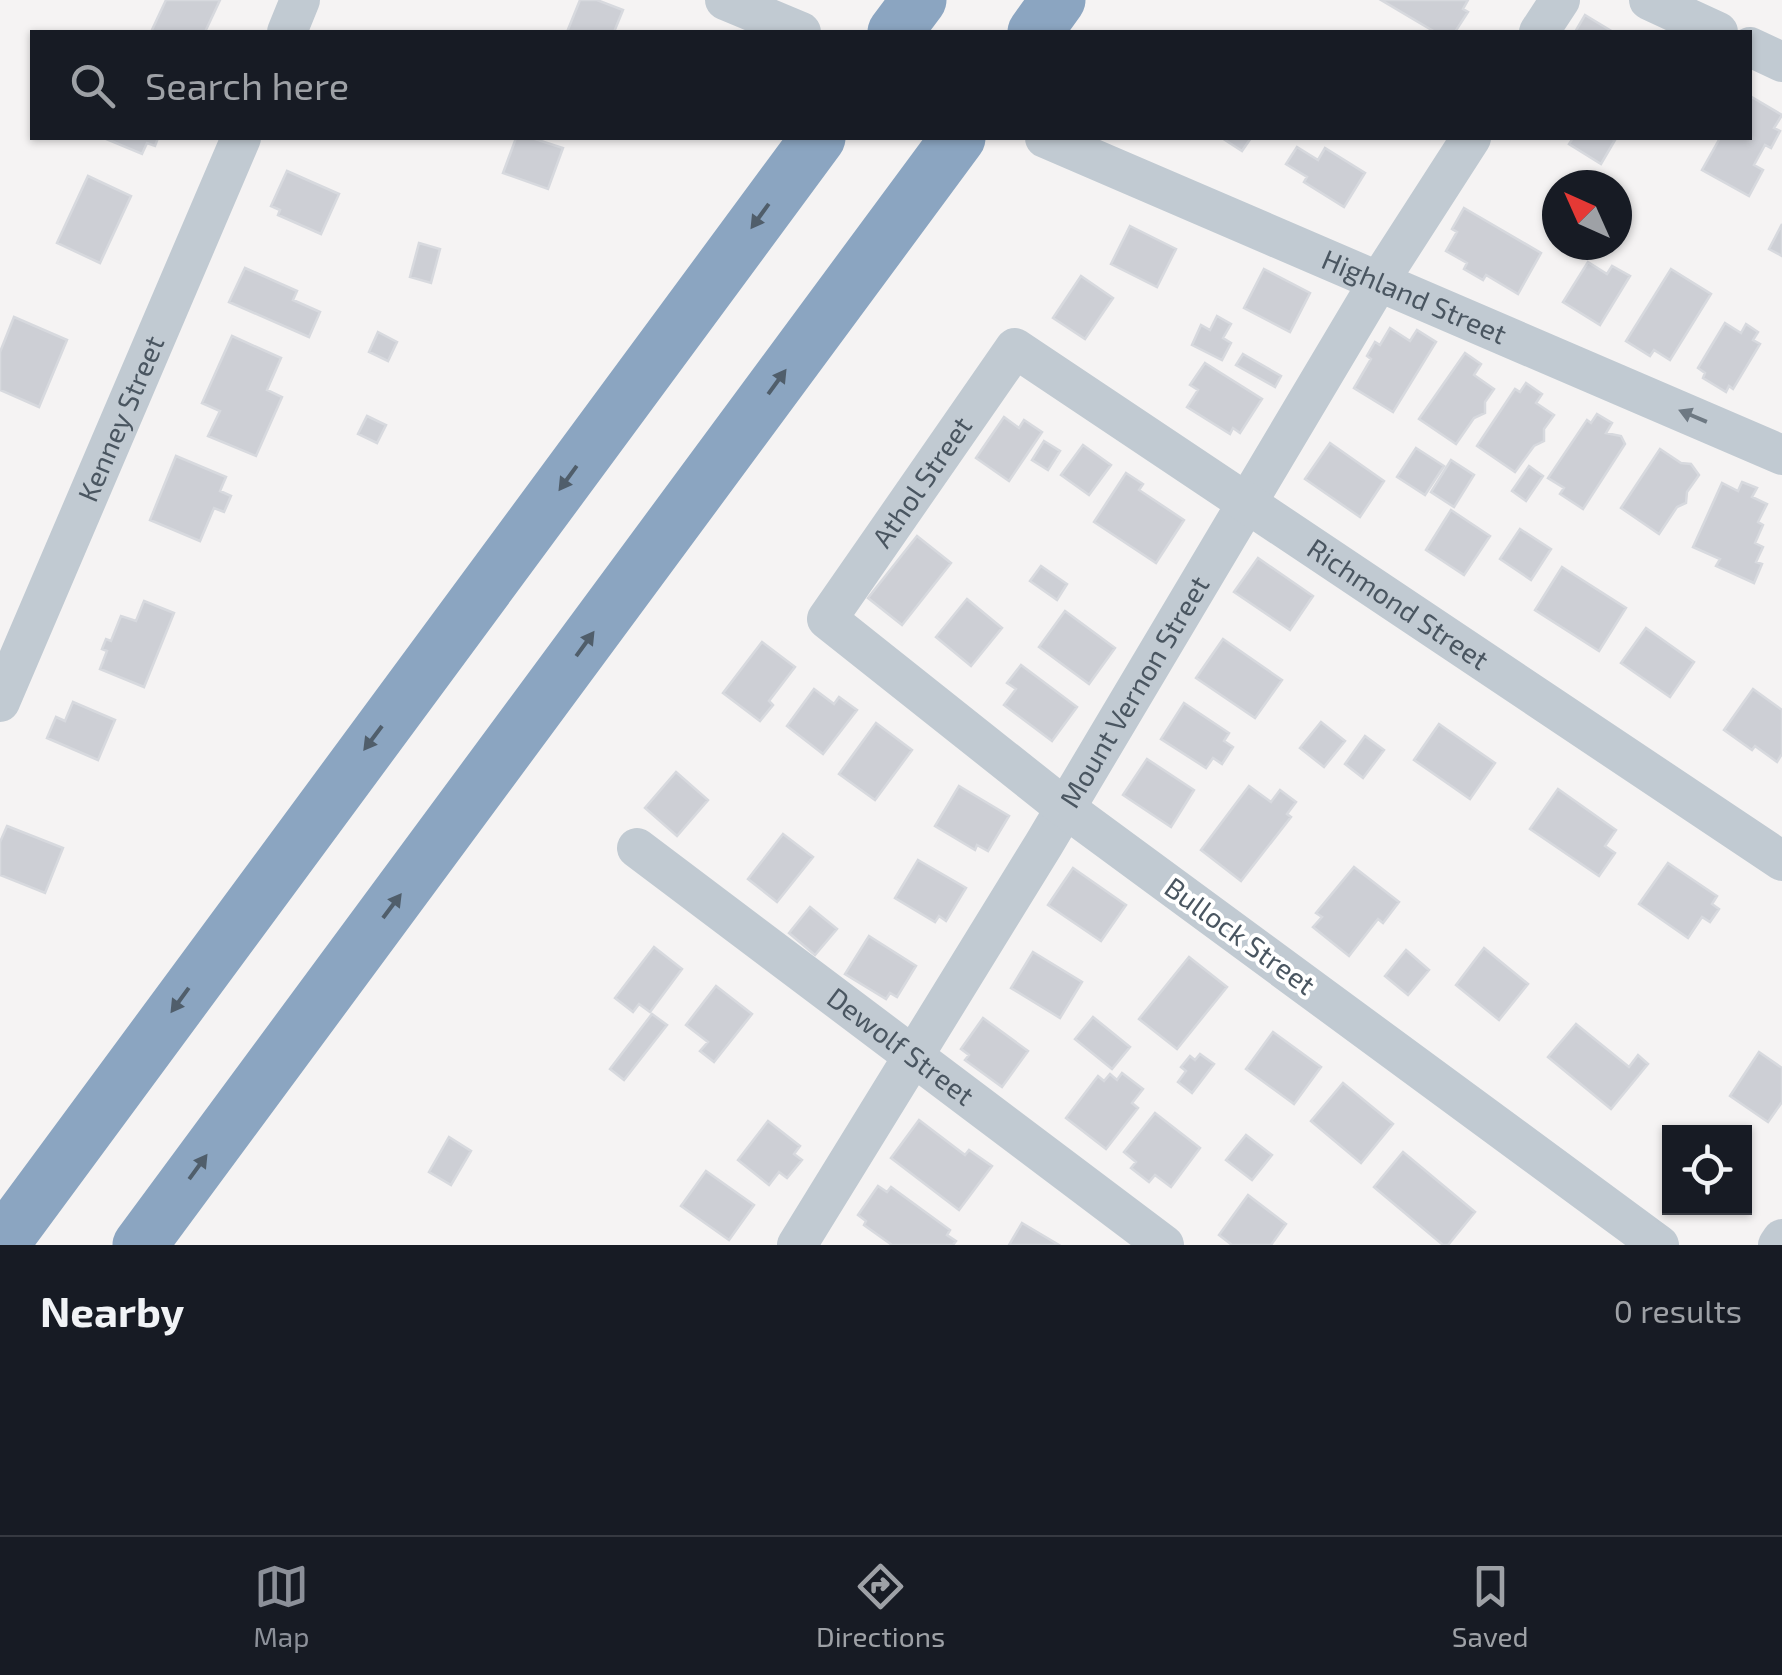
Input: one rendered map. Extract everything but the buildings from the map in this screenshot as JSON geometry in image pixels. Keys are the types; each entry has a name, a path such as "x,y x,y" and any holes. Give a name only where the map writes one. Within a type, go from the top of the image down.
{"highway":[{"path":"896,30 919,0"},
{"path":"1036,30 1058,0"},
{"path":"1,1245 817,140"},
{"path":"140,1245 957,140"}],"street":[{"path":"288,30 300,0"},
{"path":"725,0 796,30"},
{"path":"1540,30 1560,0"},
{"path":"1649,0 1714,30"},
{"path":"1752,48 1782,62"},
{"name":"Kenney Street","path":"0,702 240,140"},
{"name":"Highland Street","path":"1050,140 1782,456"},
{"name":"Mount Vernon Street","path":"797,1245 1065,808 1379,281 1470,140"},
{"name":"Richmond Street","path":"1014,348 1782,861"},
{"name":"Athol Street","path":"827,619 1014,348"},
{"name":"Bullock Street","path":"827,619 1065,808 1659,1245"},
{"name":"Dewolf Street","path":"637,848 1164,1245"},
{"path":"1778,1245 1782,1239"}]}
